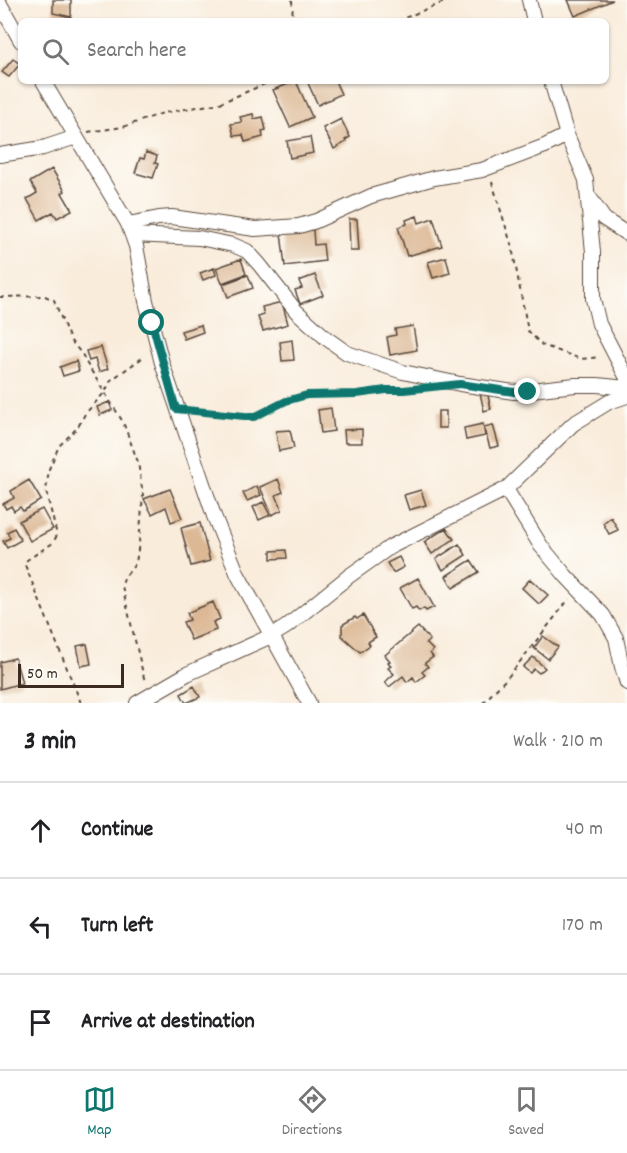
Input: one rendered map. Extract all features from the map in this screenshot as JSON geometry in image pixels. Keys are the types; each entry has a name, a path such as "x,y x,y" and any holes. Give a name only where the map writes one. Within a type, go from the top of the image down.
{"street":[{"path":"529,0 533,18"},
{"path":"0,4 18,36"},
{"path":"45,84 130,230 158,348 176,409 210,506 238,575 309,703"},
{"path":"552,84 567,135 582,168 589,196 593,252 593,299 599,324 624,373"},
{"path":"130,230 159,218 172,217 255,229 299,226 316,221 371,196 408,184 488,168 567,135"},
{"path":"0,155 43,148 76,137"},
{"path":"589,196 604,219 627,234"},
{"path":"130,230 199,238 233,245 246,251 296,311 326,338 347,353 403,372 514,392 575,385 627,388"},
{"path":"143,700 187,674 271,636 390,547 506,489 573,424 609,402 627,396"},
{"path":"506,489 537,541 603,615 618,645 627,683"}],"path":[{"path":"292,0 294,18"},
{"path":"404,18 449,0"},
{"path":"76,137 95,130 134,124 163,113 220,103 266,84"},
{"path":"488,168 497,203 513,247 528,331 542,345 581,359 602,357 624,373"},
{"path":"0,297 45,296 52,298 70,340 82,354 105,392 123,422 131,441 138,462 143,495 136,563 124,578 122,586 143,700"},
{"path":"81,703 25,565 27,560 53,543 57,535 46,491 49,469 59,446 74,433 115,376 158,348"},
{"path":"176,409 254,417 286,401 307,395 357,394 414,389"},
{"path":"483,703 520,662 577,588"}],"building":[{"path":"53,0 71,0 71,17 53,13"},
{"path":"568,0 613,0 575,16"},
{"path":"13,59 18,63 18,66 9,77 2,72"},
{"path":"288,84 297,84 312,117 290,127 273,90"},
{"path":"308,84 336,84 341,94 318,105"},
{"path":"253,114 254,119 263,117 266,130 262,131 263,137 245,142 243,135 234,136 231,124 242,122 240,117"},
{"path":"341,119 350,137 334,149 323,128"},
{"path":"310,137 313,153 290,158 287,141"},
{"path":"146,152 157,156 155,163 158,164 153,178 135,173 140,158 144,159"},
{"path":"52,169 65,191 62,193 72,210 57,218 53,212 39,220 27,199 37,193 30,182"},
{"path":"417,216 419,223 433,218 442,246 407,256 398,227 407,224 406,220"},
{"path":"349,219 357,219 359,251 350,251"},
{"path":"313,230 314,245 323,244 325,261 285,266 281,233"},
{"path":"446,257 450,273 433,278 428,262"},
{"path":"241,259 246,274 222,283 216,268"},
{"path":"214,268 216,275 203,280 200,273"},
{"path":"248,275 253,288 228,297 223,284"},
{"path":"315,275 323,295 300,304 295,290 302,288 299,281"},
{"path":"282,302 288,324 263,331 258,317 264,315 262,307"},
{"path":"201,325 203,332 184,339 181,331"},
{"path":"413,326 417,350 390,355 387,337 396,335 395,329"},
{"path":"292,340 294,360 282,361 280,342"},
{"path":"101,347 108,369 99,372 95,359 89,361 86,351"},
{"path":"76,361 79,371 63,376 60,367"},
{"path":"487,391 491,409 484,411 480,393"},
{"path":"109,402 112,410 100,415 97,407"},
{"path":"331,408 334,431 321,433 318,410"},
{"path":"438,411 446,411 446,428 438,428"},
{"path":"483,424 485,436 466,440 464,428"},
{"path":"493,425 499,446 490,448 484,427"},
{"path":"362,429 362,443 345,443 344,430"},
{"path":"290,430 294,448 279,451 276,431"},
{"path":"278,479 283,492 276,495 282,510 272,515 260,487"},
{"path":"29,480 41,500 23,511 20,507 14,511 11,506 6,509 3,504 14,498 11,491"},
{"path":"257,486 261,495 247,501 243,493"},
{"path":"170,489 182,518 171,522 166,507 152,514 144,499"},
{"path":"421,490 426,505 409,510 404,495"},
{"path":"263,502 270,515 259,520 253,507"},
{"path":"42,509 53,529 30,541 19,521"},
{"path":"611,517 618,530 609,534 603,523"},
{"path":"200,523 210,561 191,566 181,528"},
{"path":"14,528 21,540 7,548 3,541 10,538 7,532"},
{"path":"446,528 454,539 432,554 424,542"},
{"path":"459,544 466,555 443,570 436,559"},
{"path":"286,550 287,558 271,559 271,551"},
{"path":"399,557 404,567 393,573 387,563"},
{"path":"471,560 479,572 453,588 446,576"},
{"path":"418,578 434,607 426,611 424,608 419,611 416,607 412,609 400,588"},
{"path":"530,579 548,595 539,604 522,588"},
{"path":"213,602 220,619 213,622 216,630 191,640 183,622 190,620 187,613"},
{"path":"363,615 376,637 368,642 370,645 360,652 342,636 342,625"},
{"path":"418,627 430,640 426,643 433,650 430,653 433,657 425,663 428,667 422,672 425,675 416,682 413,677 407,682 403,676 389,687 385,682 394,674 388,668 391,666 388,662 390,661 385,655"},
{"path":"543,636 558,647 548,659 534,648"},
{"path":"87,644 91,664 81,666 77,646"},
{"path":"533,657 545,668 539,673 534,669 530,673 523,667"},
{"path":"15,658 22,683 0,689 0,662"},
{"path":"194,686 200,697 186,703 181,694"}],"route":[{"path":"152,323 176,409 254,417 286,401 307,395 357,394 460,384 528,392"}]}
